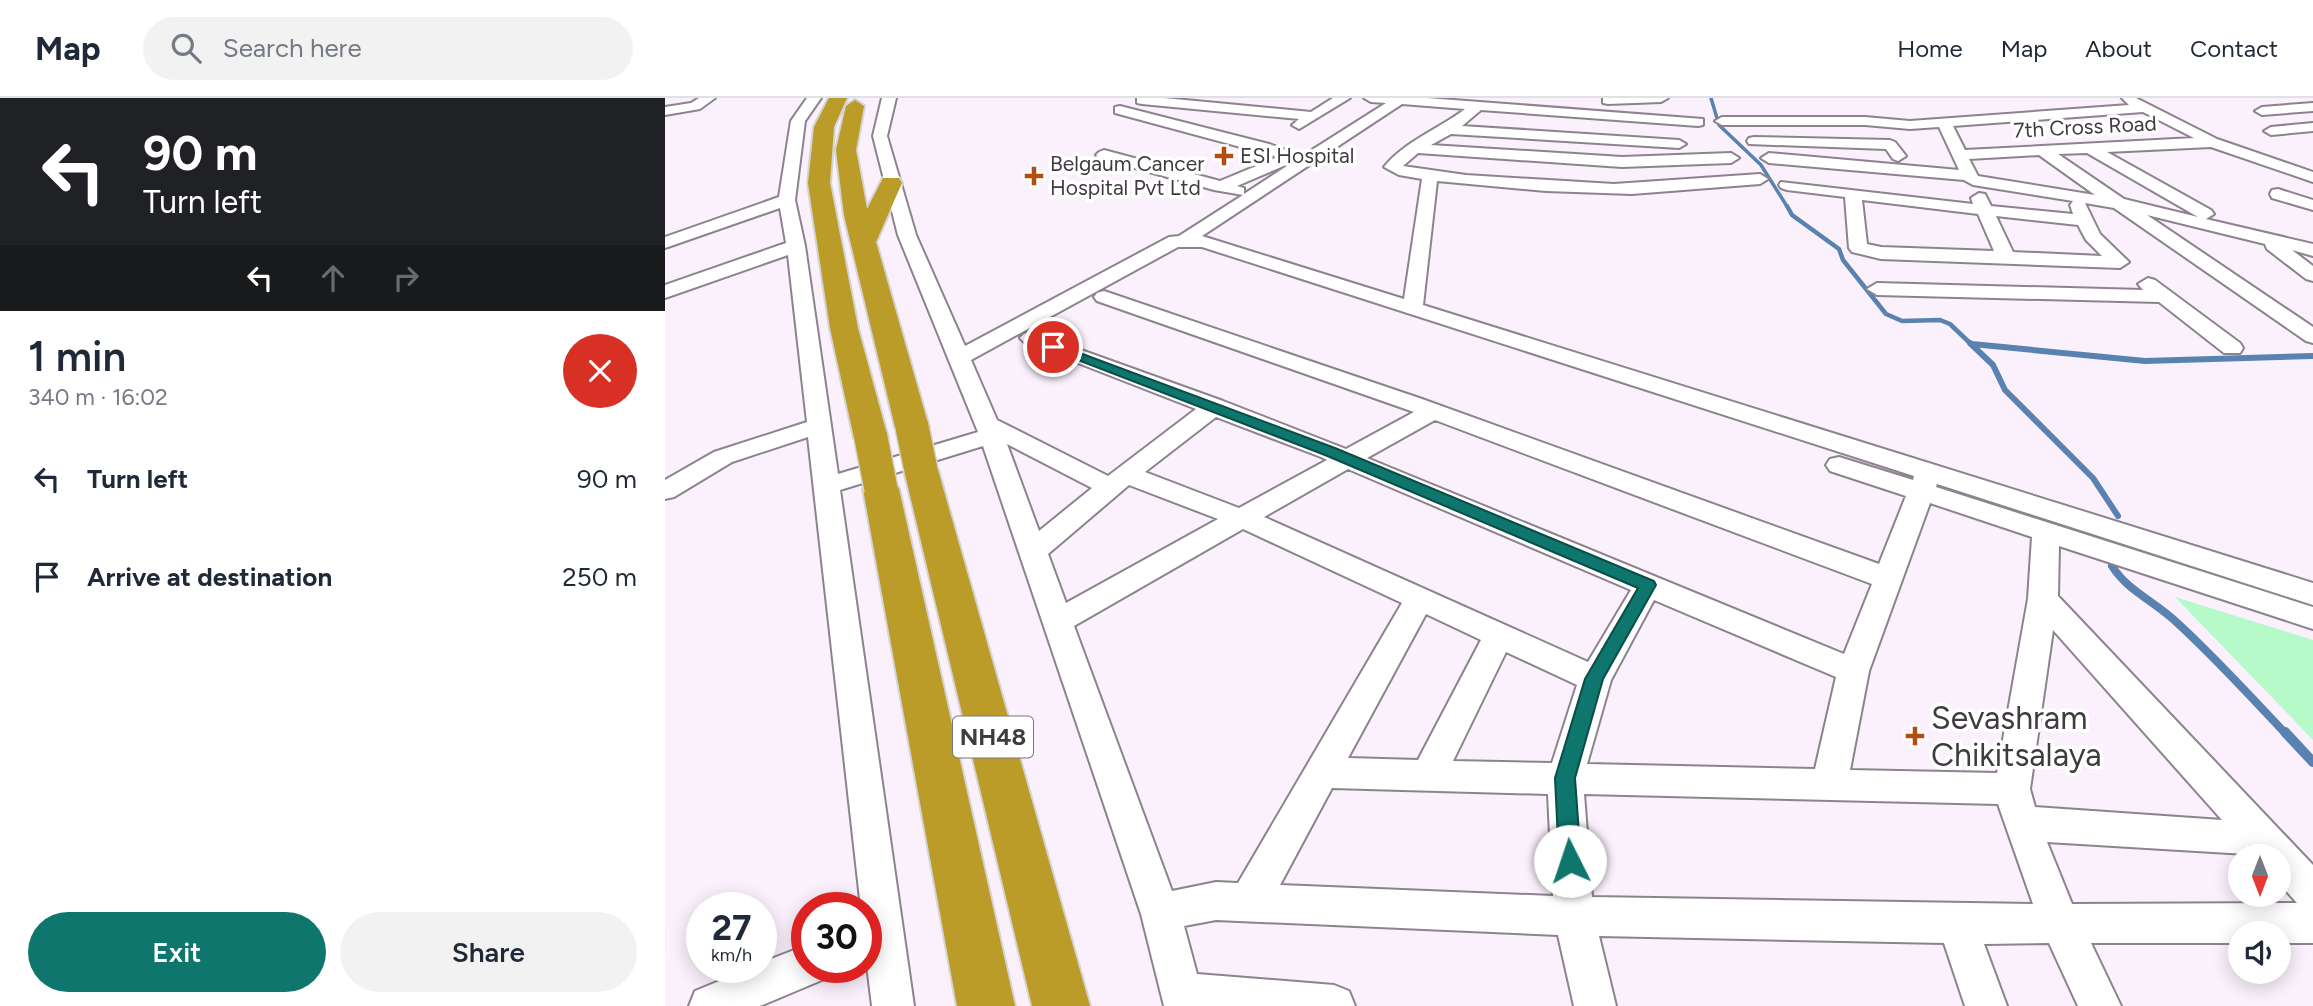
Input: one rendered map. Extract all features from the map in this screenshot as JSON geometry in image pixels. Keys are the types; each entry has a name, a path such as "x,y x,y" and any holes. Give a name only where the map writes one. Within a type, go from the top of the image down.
{"highway":[{"name":"NH48","path":"838,98 811,127 828,247 871,439 905,462 984,703 1061,1006"},
{"name":"NH48","path":"859,98 848,132 846,150 856,215 905,462 986,1006"},
{"path":"863,242 891,183"}],"street":[{"path":"665,111 695,106 708,98"},
{"path":"814,98 801,116 811,127 787,200 796,246 819,426 871,892"},
{"path":"889,98 880,136 907,235 990,430 1161,914 1184,1000 1334,1006"},
{"path":"1264,147 1343,98"},
{"path":"1371,98 1698,122"},
{"path":"1572,102 1661,98"},
{"path":"2125,98 2212,142 2313,177"},
{"path":"1187,239 1402,99"},
{"path":"1121,104 1314,116"},
{"path":"1121,104 1264,147 1286,155 1288,159 1220,187"},
{"path":"1754,141 1894,151 1873,123 1853,105"},
{"path":"1478,106 1448,129 1414,148 1392,167 1397,171 1430,176 1609,189 1760,179"},
{"path":"2262,111 2313,107"},
{"path":"1722,121 1944,122 2144,108"},
{"path":"1944,122 1983,210 2026,292"},
{"path":"2271,131 2313,127"},
{"path":"1414,148 1622,162 1729,153 1448,129"},
{"name":"7th Cross Road","path":"1959,155 2212,142"},
{"path":"2089,148 2208,216 2224,229"},
{"path":"2041,150 2313,337"},
{"path":"1104,155 1255,195"},
{"path":"1769,158 1971,178 2073,194 2313,250"},
{"path":"1412,310 1430,176"},
{"path":"1787,185 2085,220"},
{"path":"1853,193 1858,248 1881,253 2120,262"},
{"path":"2073,194 2098,243 2232,348"},
{"path":"2278,194 2313,205"},
{"path":"665,243 787,200"},
{"path":"964,366 1175,241 1187,239 1204,242 1925,483 2046,532 2112,542 2313,618"},
{"path":"2268,241 2313,275"},
{"path":"665,292 796,246"},
{"path":"964,366 1031,338 1174,257 1184,254 1203,255 2112,542 2313,594"},
{"path":"1877,289 2163,296"},
{"path":"1104,296 1433,411 1889,579"},
{"path":"1031,338 1215,406 1350,460 1853,671"},
{"path":"1032,552 1118,480 1215,406"},
{"path":"1056,622 1350,460 1433,411"},
{"path":"667,488 723,457 819,426"},
{"path":"826,486 990,430 1118,480 1243,518 1595,679"},
{"path":"1829,784 1853,671 1925,483"},
{"path":"2046,532 2043,599 2012,789 2021,824 2060,923 2100,1006"},
{"path":"1595,1006 1574,916 1565,778 1595,679 1648,585"},
{"path":"1249,902 1420,598"},
{"path":"2043,599 2313,893"},
{"path":"1428,775 1499,635"},
{"path":"1322,773 2012,789"},
{"path":"2021,824 2266,840"},
{"path":"1161,914 1216,901 1574,916 1957,924 2313,923"},
{"path":"1957,924 1986,1006"},
{"path":"882,961 893,1006"},
{"path":"710,1006 791,972"}],"green space":[{"path":"2175,597 2313,640 2313,740"}],"waterway":[{"path":"1711,98 1719,125 1761,165 1788,208"},
{"path":"1787,206 1792,215 1839,249 1843,260 1886,314 1902,321 1940,320 1950,324 1972,345"},
{"path":"1970,343 1993,365 2005,390 2093,478 2118,516"},
{"path":"1982,345 1972,344 2145,361 2313,356"},
{"path":"2112,566 2125,582 2165,612 2202,647 2286,734"},
{"path":"2285,732 2313,762"}],"place":[{"name":"ESI Hospital","path":"1224,156"},
{"name":"Belgaum Cancer Hospital Pvt Ltd","path":"1034,176"},
{"name":"Sevashram Chikitsalaya","path":"1915,736"}],"route":[{"path":"1053,347 1215,406 1330,452 1648,585 1595,679 1565,778 1570,861"}]}
